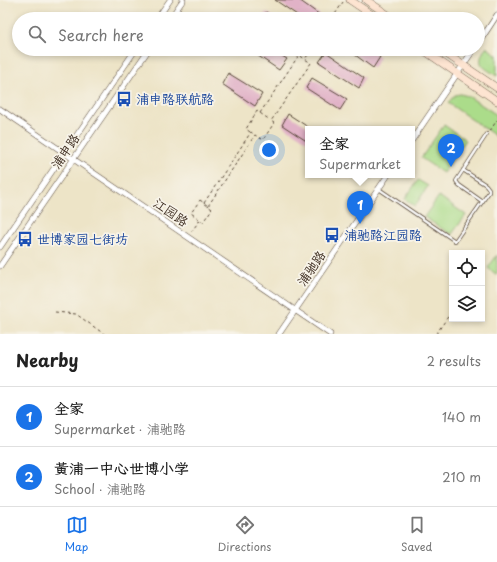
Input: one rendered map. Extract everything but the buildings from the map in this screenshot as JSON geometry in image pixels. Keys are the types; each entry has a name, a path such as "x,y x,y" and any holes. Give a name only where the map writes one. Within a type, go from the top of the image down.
{"street":[{"path":"162,12 170,0"},
{"path":"175,12 183,0"},
{"path":"350,0 368,12"},
{"path":"366,0 384,12"},
{"path":"485,33 497,15"},
{"name":"浦申路","path":"0,247 131,56"},
{"name":"浦申路","path":"0,266 144,56"},
{"path":"432,56 497,100"},
{"path":"450,56 497,88"},
{"path":"415,136 470,56"},
{"name":"江园路","path":"0,109 330,334"},
{"name":"浦驰路","path":"279,334 386,178"}],"lane":[{"path":"482,202 457,183 456,179 487,134"},
{"path":"378,189 455,241 488,194 489,189 486,185 463,170"}],"path":[{"path":"337,12 345,0"},
{"path":"260,113 298,56"},
{"path":"271,121 311,63 300,56"},
{"path":"257,111 260,113 274,123 263,140 246,129 257,111"},
{"path":"487,134 497,120"},
{"path":"204,203 251,132"},
{"path":"208,206 255,135"},
{"path":"200,200 204,203 212,209 203,222 191,213 200,200"},
{"path":"191,233 200,220"},
{"path":"55,312 76,314 104,334"},
{"path":"436,334 449,315"}],"green space":[{"path":"486,47 497,55 497,76 487,70 482,64 481,58 482,56 485,56"},
{"path":"460,94 468,96 497,115 497,137 448,103 455,95"},
{"path":"444,125 466,140 443,173 421,158"},
{"path":"418,180 428,186 415,206 405,199"},
{"path":"439,196 466,215 452,234 424,217"},
{"path":"497,255 497,275 488,268"}],"place":[{"name":"浦申路联航路","path":"124,99"},
{"name":"黄浦一中心世博小学","path":"451,167"},
{"name":"全家","path":"360,224"},
{"name":"浦驰路江园路","path":"332,235"},
{"name":"世博家园七街坊","path":"25,239"}]}
